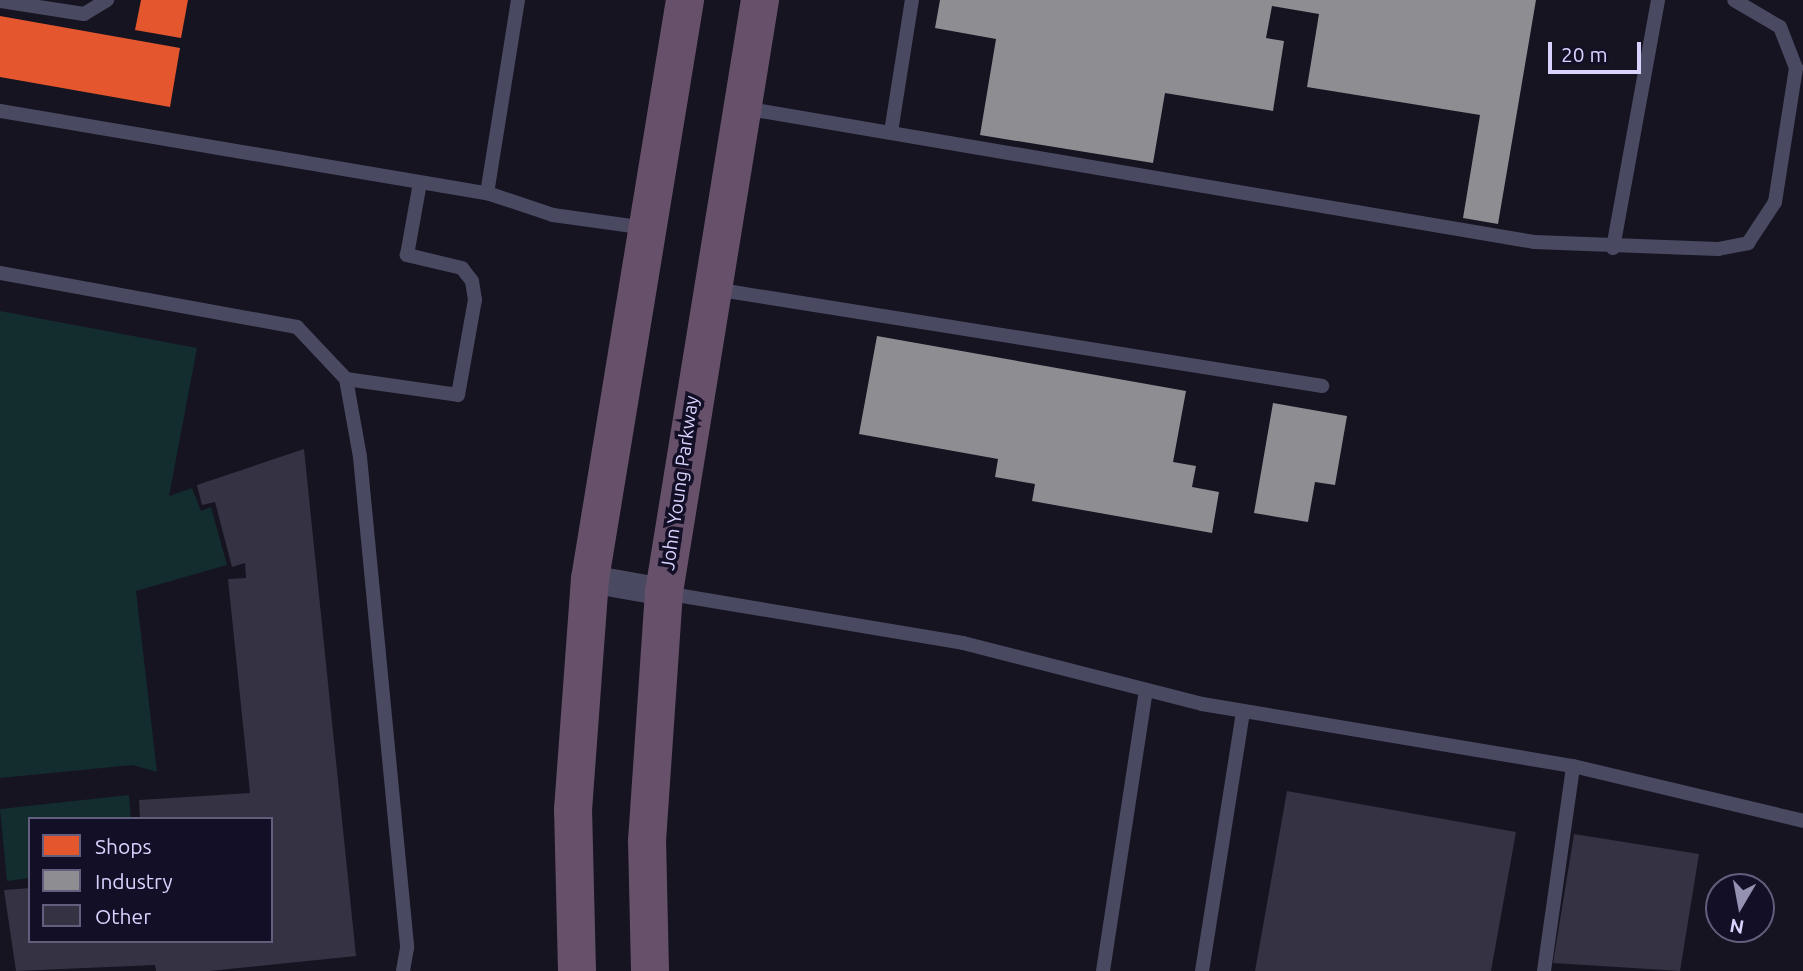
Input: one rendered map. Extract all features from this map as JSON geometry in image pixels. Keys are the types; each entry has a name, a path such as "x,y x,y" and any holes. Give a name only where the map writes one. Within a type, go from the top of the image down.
{"highway":[{"path":"577,971 573,810 590,579 645,228 685,0"},
{"name":"John Young Parkway","path":"650,971 647,841 664,592 709,288 760,0"}],"street":[{"path":"590,579 664,592"}],"lane":[{"path":"0,1 84,14 107,0"},
{"path":"487,193 518,0"},
{"path":"891,132 912,0"},
{"path":"1613,248 1658,0"},
{"path":"741,108 1534,242 1692,251 1748,243 1774,202 1793,52 1767,15 1734,0"},
{"path":"0,111 487,193 554,215 645,228"},
{"path":"346,379 458,395 472,281 463,268 407,255 420,183"},
{"path":"0,273 297,327 346,379 376,621 407,948 403,971"},
{"path":"709,288 1322,386"},
{"path":"664,592 963,643 1146,690 1243,711 1573,766 1803,821"},
{"path":"1103,971 1146,690"},
{"path":"1202,971 1243,711"},
{"path":"1544,971 1573,766"}],"green space":[{"path":"0,311 197,348 169,496 192,488 201,511 211,507 227,565 136,591 157,772 133,765 0,778"},
{"path":"129,795 131,817 28,817 28,878 7,881 0,809"}],"building: Shops":[{"path":"141,0 188,0 181,38 135,30"},
{"path":"0,16 180,48 170,107 0,77"}],"building: Industry":[{"path":"940,0 1536,0 1498,224 1463,218 1480,115 1307,87 1319,14 1272,6 1266,38 1284,41 1273,111 1165,93 1153,163 980,135 996,39 935,28"},
{"path":"877,336 1186,391 1173,462 1196,466 1192,487 1219,492 1212,533 1032,501 1035,484 995,477 998,459 859,434"},
{"path":"1273,403 1347,416 1335,485 1315,482 1308,522 1254,513"}],"building: Other":[{"path":"304,449 356,956 209,971 156,971 155,965 16,971 4,890 28,888 28,943 273,943 273,817 140,817 139,800 250,793 228,579 246,578 245,563 232,567 215,502 202,505 197,485"},
{"path":"1287,791 1516,832 1491,971 1255,971"},
{"path":"1574,834 1699,854 1680,971 1553,963"}]}
